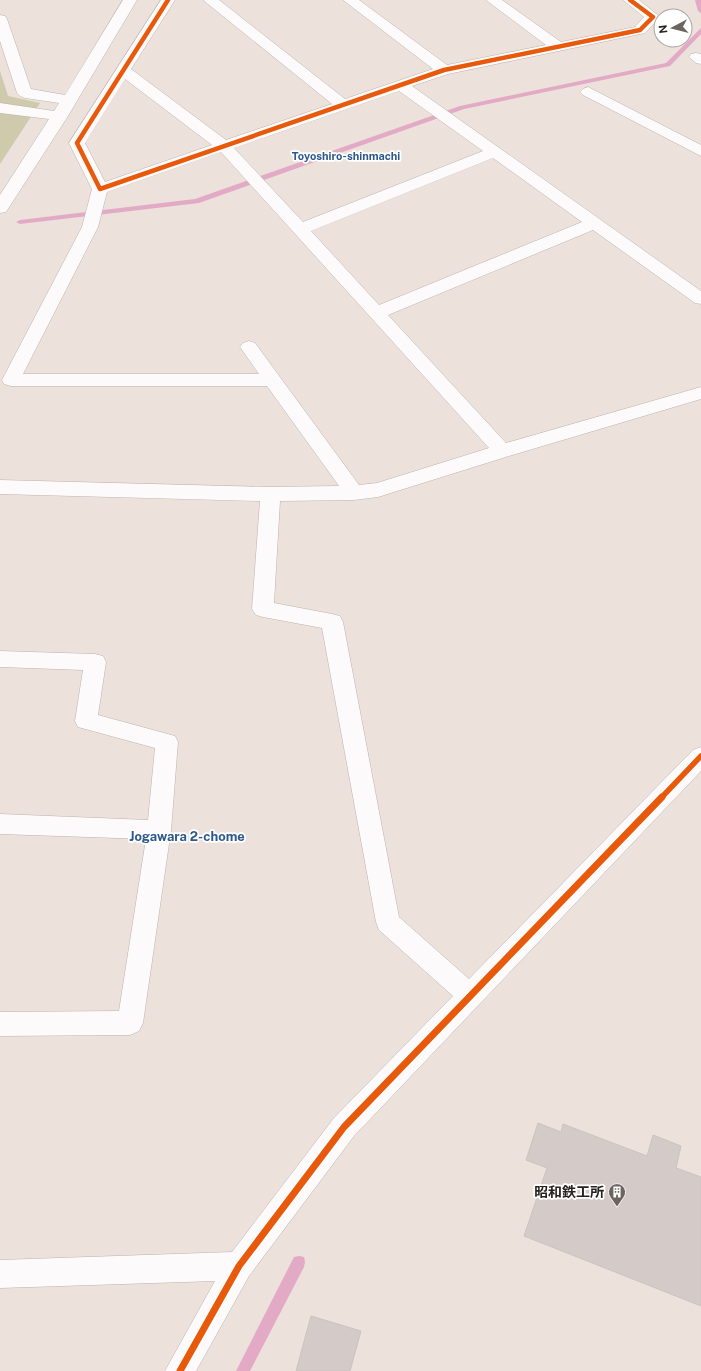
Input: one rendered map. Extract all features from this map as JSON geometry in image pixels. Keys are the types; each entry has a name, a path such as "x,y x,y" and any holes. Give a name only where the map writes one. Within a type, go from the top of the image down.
{"street":[{"path":"0,208 60,116 130,0"},
{"path":"168,0 77,143 100,189 90,227 11,380 274,380"},
{"path":"210,0 344,106"},
{"path":"350,0 444,70"},
{"path":"493,0 559,47"},
{"path":"100,189 344,106 444,70 640,30 653,17 630,0"},
{"path":"0,19 25,93 69,100"},
{"path":"123,70 225,147 502,452"},
{"path":"401,85 701,299"},
{"path":"588,92 701,151"},
{"path":"0,108 60,116"},
{"path":"300,229 494,152"},
{"path":"376,313 594,223"},
{"path":"249,347 354,493"},
{"path":"0,487 270,494 354,493 378,490 701,393"},
{"path":"270,494 263,608 332,622 388,922 470,996"},
{"path":"0,659 95,662 86,721 167,742 159,830 130,1023 0,1024"},
{"path":"180,1371 239,1266 344,1127 701,756"},
{"path":"0,824 159,830"},
{"path":"0,1274 239,1266"}],"shaded area":[{"path":"0,71 8,96 40,103 0,164"}],"building":[{"name":"昭和鉄工所","path":"538,1123 561,1132 563,1124 647,1156 653,1135 681,1146 676,1168 701,1177 701,1306 524,1236 547,1168 526,1160"},
{"path":"311,1316 361,1331 350,1371 296,1371"}],"waterway":[{"path":"698,0 701,11"},
{"path":"20,222 196,201 462,107 668,65 701,30"},
{"path":"243,1371 299,1262"}],"cycle path":[{"path":"168,0 77,143 100,189 444,70 640,30 653,17 630,0"},
{"path":"180,1371 239,1266 344,1127 701,756"}],"place":[{"name":"昭和鉄工所","path":"617,1207"}],"district":[{"name":"Toyoshiro-shinmachi","path":"346,156"},
{"name":"Jogawara 2-chome","path":"187,836"}]}
